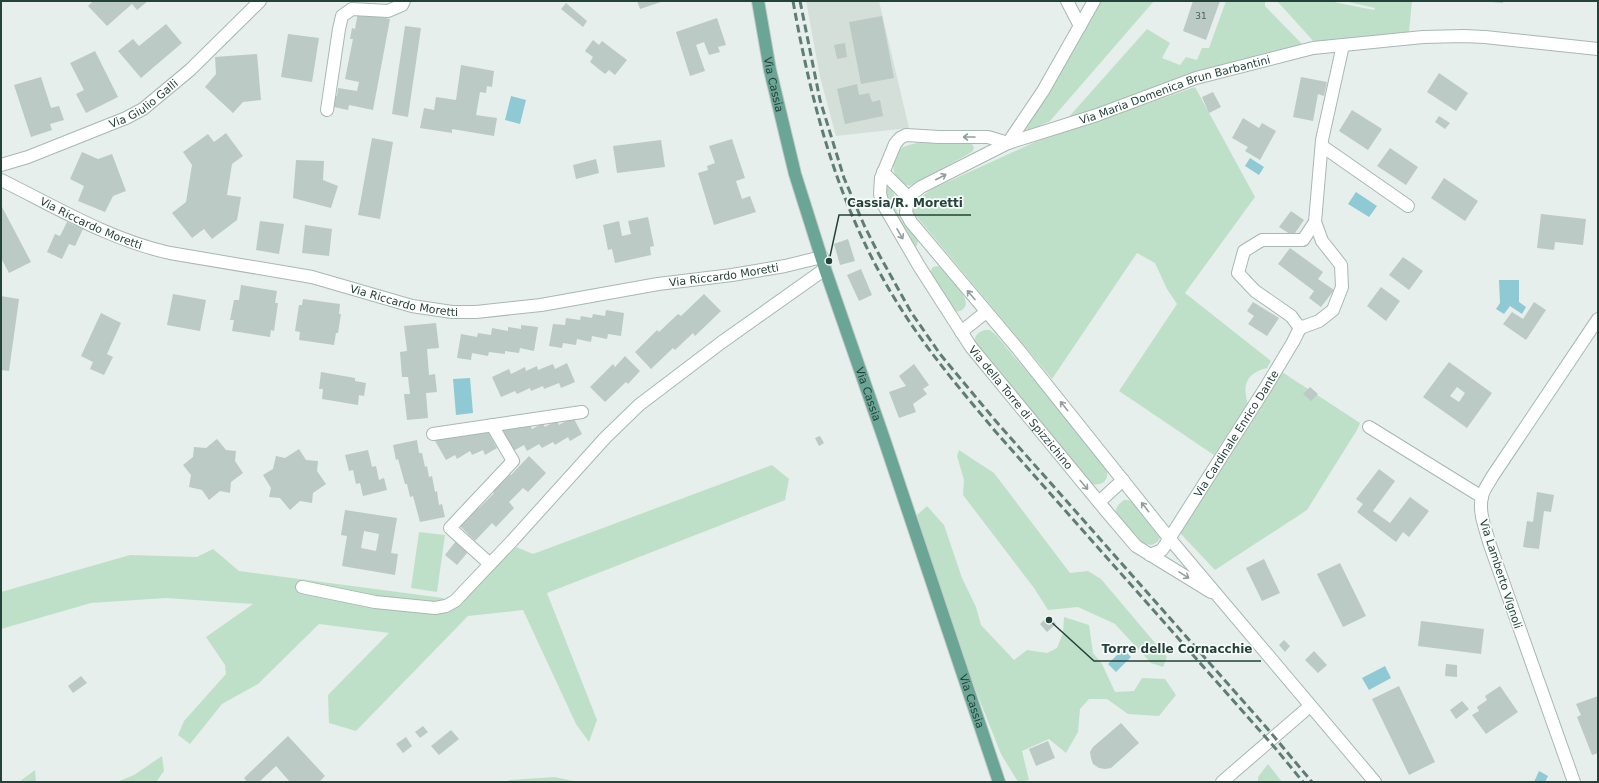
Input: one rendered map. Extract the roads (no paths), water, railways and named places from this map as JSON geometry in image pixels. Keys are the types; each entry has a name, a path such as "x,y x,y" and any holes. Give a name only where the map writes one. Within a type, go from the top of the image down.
{"main road":[{"name":"Via Cassia","path":"758,1 770,70 787,145 825,269 884,438 999,782"}],"street":[{"name":"Via Giulio Galli","path":"1,165 28,157 126,118 143,109 190,70 260,1"},
{"path":"327,110 342,16 352,9 388,11 402,4 404,1"},
{"path":"1067,1 1080,26"},
{"path":"1008,143 1043,91 1094,1"},
{"name":"Via Maria Domenica Brun Barbantini","path":"908,198 921,187 1008,143 1096,115 1196,78 1313,48 1424,37 1458,36 1486,37 1598,49"},
{"path":"1315,222 1303,240 1262,240 1244,251 1238,273 1255,291 1292,316 1300,328 1319,321 1333,310 1342,287 1341,265 1322,241 1315,222 1322,146 1343,45"},
{"name":"Via della Torre di Spizzichino","path":"1008,143 988,137 906,135 900,138 895,144 883,172 880,185 880,194 883,204 919,266 961,332 983,362 1136,546 1221,598"},
{"path":"1322,146 1408,206"},
{"path":"883,172 908,198"},
{"name":"Via Riccardo Moretti","path":"1,180 101,230 148,248 312,277 412,306 446,312 476,312 540,305 658,284 732,275 785,266 822,257"},
{"name":"Via della Torre di Spizzichino","path":"908,198 906,213 911,222 938,256 1018,349 1169,538 1375,782"},
{"path":"919,266 938,256"},
{"path":"302,587 375,602 435,608 446,606 454,601 490,564 604,438 639,405 722,342 825,269"},
{"path":"961,332 986,312"},
{"name":"Via Lamberto Vignoli","path":"1574,782 1490,545 1482,513 1482,497 1492,477 1598,319"},
{"name":"Via Cardinale Enrico Dante","path":"1150,555 1162,550 1266,387 1300,328"},
{"path":"433,434 582,412"},
{"path":"490,564 450,528 513,461 492,425"},
{"path":"1369,428 1482,497"},
{"path":"1099,502 1124,480"},
{"path":"1222,782 1310,706"}],"water":[{"path":"511,96 526,100 520,124 505,120"},
{"path":"1250,158 1264,167 1259,175 1245,166"},
{"path":"1356,192 1377,206 1369,217 1348,204"},
{"path":"1499,280 1519,280 1519,302 1526,307 1522,314 1510,306 1504,314 1496,309 1500,303"},
{"path":"470,378 473,413 456,415 453,379"},
{"path":"1123,649 1131,657 1116,672 1108,664"},
{"path":"1385,666 1391,678 1369,690 1362,678"},
{"path":"1539,771 1548,776 1545,782 1534,782"}],"railway":[{"path":"793,1 811,87 834,169 849,209 867,248 887,286 911,324 962,392 995,431 1276,749 1303,782"},
{"path":"800,1 820,100 844,178 864,225 911,312 940,354 994,419 1266,727 1312,782"}],"place":[{"name":"Cassia/R. Moretti","path":"829,261"},
{"name":"Torre delle Cornacchie","path":"1049,620"}]}
